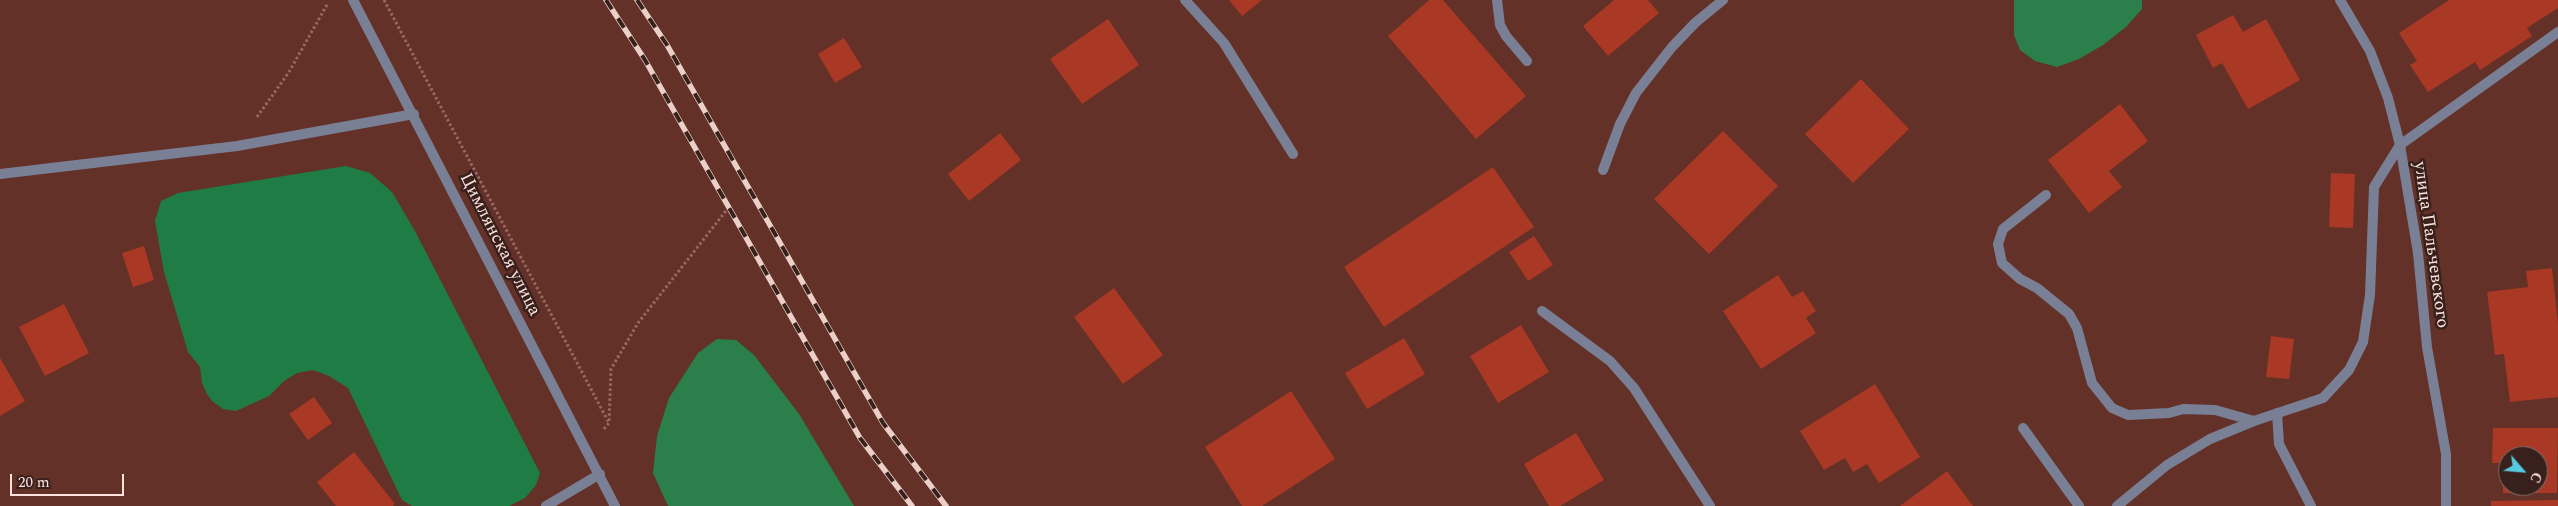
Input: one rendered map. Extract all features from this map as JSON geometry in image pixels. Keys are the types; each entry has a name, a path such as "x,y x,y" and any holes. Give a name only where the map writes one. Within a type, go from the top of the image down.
{"street":[{"name":"Цимлянская улица","path":"353,0 414,114 615,506"},
{"path":"1185,0 1224,43 1293,154"},
{"path":"1497,0 1500,25 1506,36 1528,61"},
{"path":"1603,170 1620,124 1636,93 1672,47 1695,22 1723,0"},
{"name":"улица Пальчевского","path":"2340,0 2370,51 2388,98 2400,145 2418,253 2427,347 2446,454 2446,506"},
{"path":"2117,506 2167,465 2210,439 2254,421 2323,398 2348,370 2363,342 2370,295 2374,187 2400,145 2558,32"},
{"path":"0,174 237,146 414,114"},
{"path":"2046,195 2003,228 1998,244 2002,263 2020,279 2036,288 2069,314 2077,328 2092,383 2112,408 2128,415 2169,413 2183,409 2215,410 2254,421"},
{"path":"1542,311 1610,361 1634,388 1710,506"},
{"path":"2277,413 2279,444 2311,506"},
{"path":"2023,428 2079,506"},
{"path":"546,506 600,474"}],"path":[{"path":"237,146 289,72 330,0"},
{"path":"384,0 609,423"},
{"path":"587,452 609,423 611,369 638,323 728,207"}],"green space":[{"path":"2014,0 2142,0 2142,9 2126,27 2103,45 2079,59 2057,67 2035,61 2020,50 2014,35"},
{"path":"346,166 370,173 392,192 415,231 540,473 536,485 525,498 509,506 412,506 402,500 348,388 329,376 313,370 297,373 284,381 269,396 236,411 223,409 212,401 207,394 202,383 200,367 188,352 164,272 155,221 161,201 178,193"},
{"path":"717,339 736,340 754,355 799,414 854,506 668,506 653,473 657,436 669,398 698,353"}],"building":[{"path":"1229,0 1262,0 1242,16"},
{"path":"1429,0 1443,0 1526,96 1476,139 1388,36"},
{"path":"1614,0 1648,0 1659,13 1608,56 1583,26"},
{"path":"2449,0 2558,0 2558,8 2527,28 2532,36 2480,70 2475,62 2428,92 2410,65 2417,61 2399,33"},
{"path":"2233,15 2243,32 2266,19 2300,80 2248,109 2222,63 2213,68 2196,35"},
{"path":"1108,19 1139,65 1082,104 1050,59"},
{"path":"844,38 862,67 835,83 818,54"},
{"path":"1861,79 1909,129 1853,183 1805,134"},
{"path":"2120,104 2148,141 2109,171 2122,187 2089,213 2048,160"},
{"path":"1723,131 1778,186 1709,254 1654,199"},
{"path":"1000,133 1021,160 969,201 948,174"},
{"path":"1493,167 1534,227 1384,327 1344,267"},
{"path":"2331,173 2355,174 2353,228 2329,227"},
{"path":"1534,236 1553,265 1528,281 1509,252"},
{"path":"144,246 154,280 133,287 122,253"},
{"path":"2552,268 2558,323 2558,397 2510,402 2504,354 2495,355 2487,292 2528,287 2526,271"},
{"path":"1778,275 1792,297 1803,291 1816,311 1806,318 1816,333 1761,369 1723,311"},
{"path":"1114,288 1163,355 1123,384 1074,317"},
{"path":"64,304 89,353 45,376 19,327"},
{"path":"1521,325 1549,372 1498,403 1470,356"},
{"path":"2271,336 2294,339 2289,379 2266,377"},
{"path":"1404,338 1425,374 1367,409 1345,373"},
{"path":"0,358 25,401 0,416"},
{"path":"1875,384 1920,457 1879,483 1867,464 1853,472 1845,458 1824,470 1800,431"},
{"path":"1291,391 1335,459 1262,506 1242,506 1205,447"},
{"path":"314,397 332,423 308,440 289,414"},
{"path":"2493,428 2558,428 2557,493 2548,493 2548,446 2498,446 2498,463 2492,463"},
{"path":"1576,433 1604,480 1560,506 1549,506 1524,464"},
{"path":"354,452 395,504 393,506 336,506 317,482"},
{"path":"1947,471 1973,506 1900,506"},
{"path":"2558,500 2558,506 2491,506 2491,501"}],"railway":[{"path":"606,0 645,60 860,438 912,506"},
{"path":"637,0 667,45 883,423 946,506"}]}
